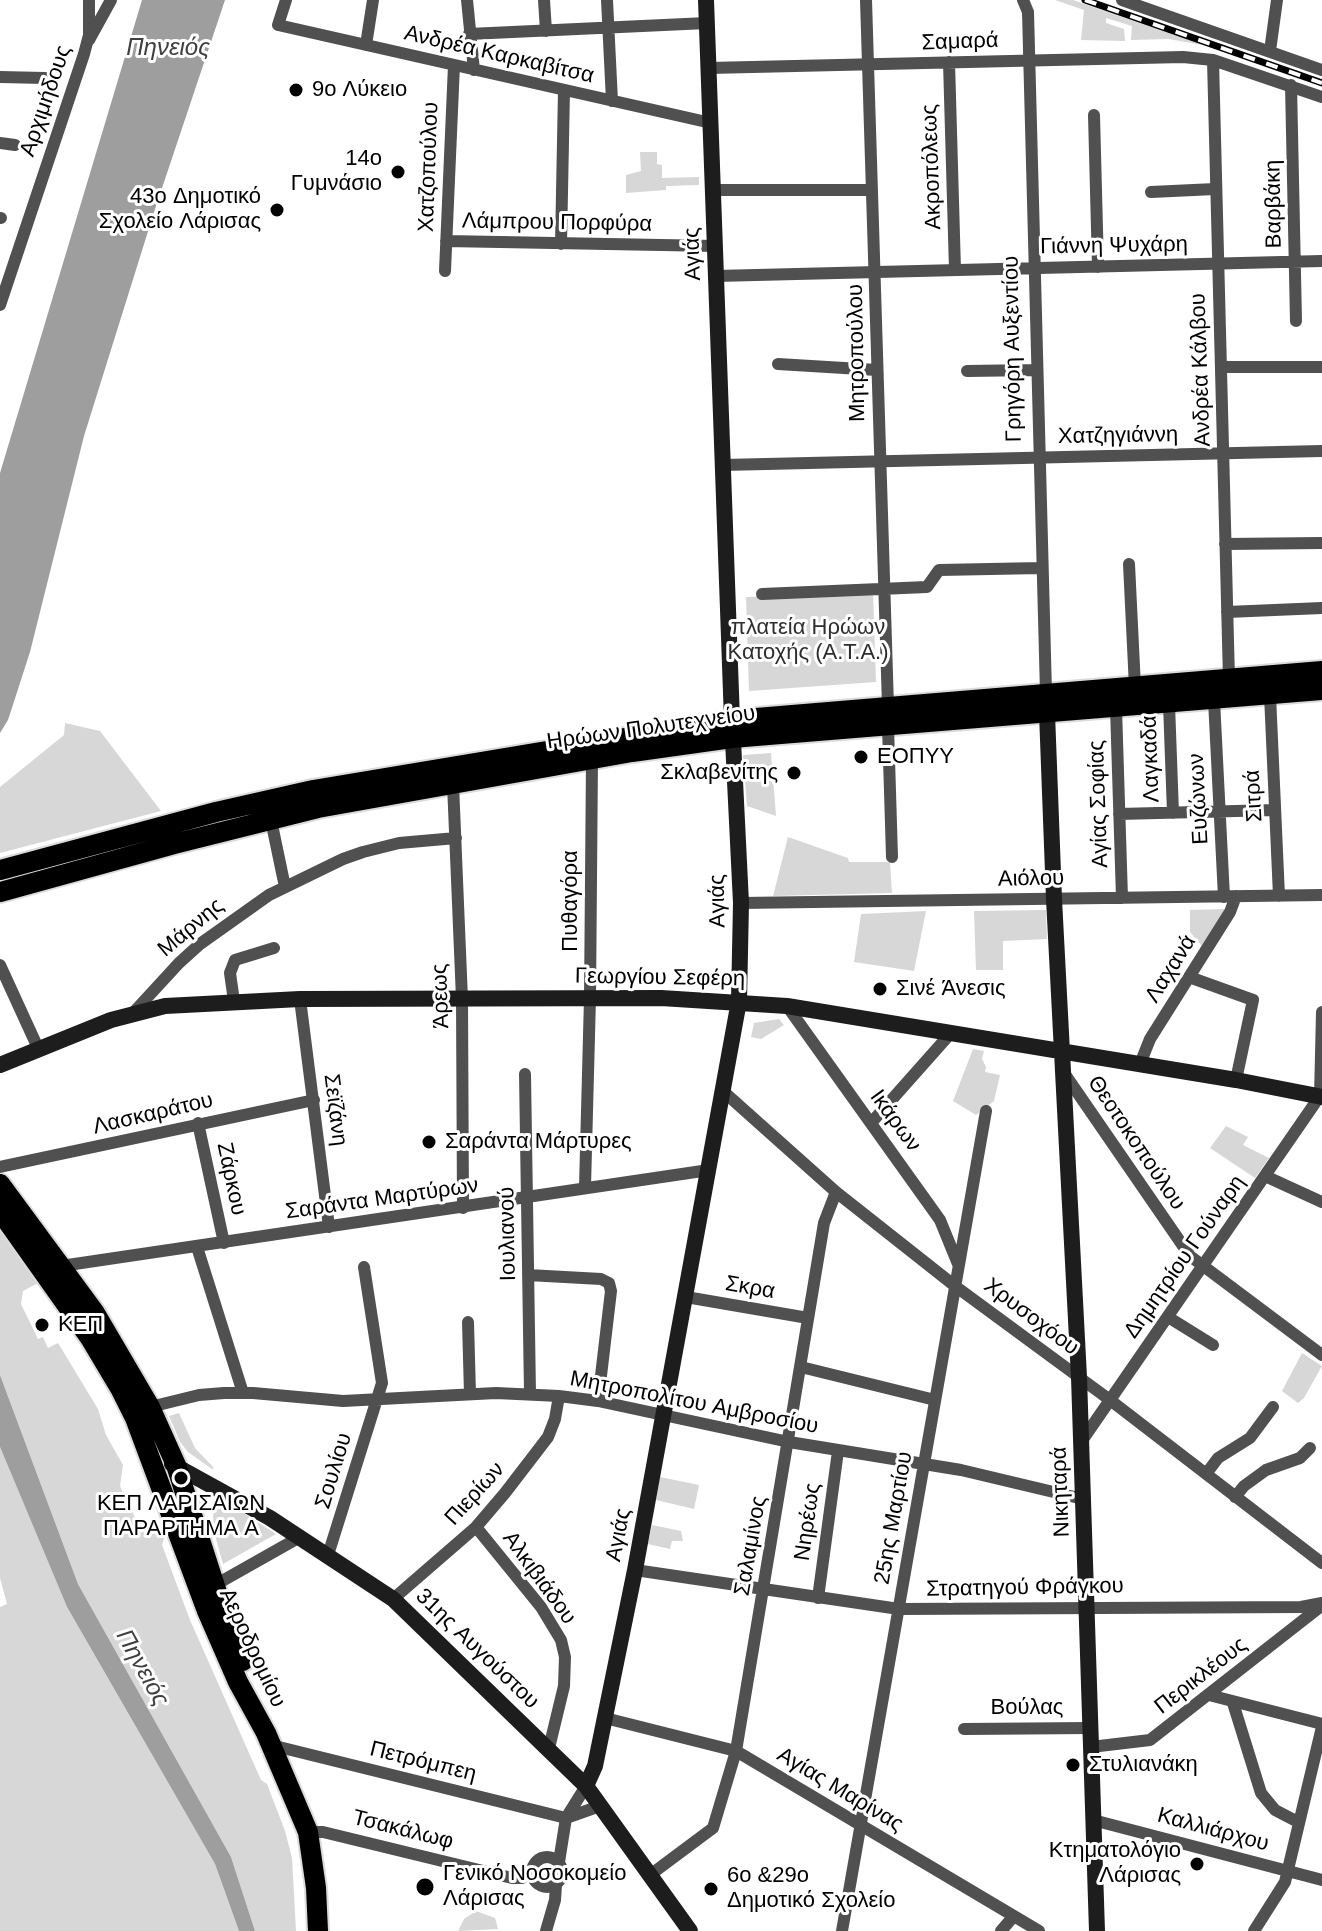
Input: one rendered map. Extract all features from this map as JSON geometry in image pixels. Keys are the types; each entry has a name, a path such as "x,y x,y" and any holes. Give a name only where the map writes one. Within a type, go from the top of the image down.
{"main road":[{"name":"Ηρώων Πολυτεχνείου","path":"0,870 216,812 313,790 732,729 1046,703 1135,687 1322,671"},
{"name":"Ηρώων Πολυτεχνείου","path":"1046,703 1116,708 1322,690"},
{"name":"Ηρώων Πολυτεχνείου","path":"0,892 343,803 592,759 732,729"},
{"name":"Αεροδρομίου","path":"0,1184 95,1313 150,1407 176,1465 215,1585 261,1708 268,1739"},
{"name":"Αεροδρομίου","path":"0,1211 68,1305 109,1368 128,1404 201,1598 238,1682 268,1739"},
{"path":"268,1739 308,1832 318,1931"}],"street":[{"name":"Αρχιμήδους","path":"0,305 87,43 89,0"},
{"path":"87,43 111,0"},
{"name":"Ανδρέα Καρκαβίτσα","path":"286,0 278,25 711,123"},
{"path":"366,45 373,0"},
{"path":"467,0 474,70"},
{"path":"544,0 546,31"},
{"path":"607,0 612,101"},
{"name":"Αγιάς","path":"586,1786 595,1766 635,1570 739,1001 741,903 706,0"},
{"name":"Μητροπούλου","path":"866,0 892,857"},
{"path":"1122,0 1322,70"},
{"path":"1270,51 1277,0"},
{"name":"Γρηγόρη Αυξεντίου","path":"1024,2 1028,12 1046,703 1063,1052"},
{"path":"469,34 707,23"},
{"name":"Σαμαρά","path":"709,68 1183,57 1213,60 1322,97"},
{"name":"Ανδρέα Κάλβου","path":"1213,60 1229,679"},
{"name":"Ακροπόλεως","path":"949,62 955,270"},
{"name":"Χατζοπούλου","path":"445,271 454,65"},
{"path":"0,77 45,78"},
{"name":"Βαρβάκη","path":"1291,85 1296,321"},
{"path":"561,244 564,90"},
{"path":"1094,115 1098,267"},
{"path":"0,143 15,145"},
{"path":"1151,192 1215,189"},
{"path":"713,190 872,190"},
{"name":"Λάμπρου Πορφύρα","path":"446,241 715,246"},
{"name":"Γιάννη Ψυχάρη","path":"716,276 1322,261"},
{"path":"778,364 877,370"},
{"path":"1221,367 1322,367"},
{"path":"967,371 1036,370"},
{"name":"Χατζηγιάννη","path":"723,465 1322,451"},
{"path":"1225,544 1322,543"},
{"path":"1129,564 1135,687"},
{"path":"762,594 927,587 939,570 1041,568"},
{"path":"1227,612 1322,608"},
{"name":"Σιτρά","path":"1270,695 1279,896"},
{"name":"Ευζώνων","path":"1214,700 1220,811 1230,896"},
{"name":"Λαγκαδά","path":"1169,704 1173,813"},
{"name":"Αγίας Σοφίας","path":"1116,708 1122,898"},
{"name":"Πυθαγόρα","path":"585,1187 592,759"},
{"name":"Άρεως","path":"453,784 462,999 463,1208"},
{"path":"1119,814 1275,810"},
{"path":"271,820 285,887"},
{"name":"Μάρνης","path":"133,1013 200,944 251,906 285,887 343,859 378,847 456,838"},
{"name":"Αιόλου","path":"741,903 1322,895"},
{"name":"Λαχανά","path":"1140,1064 1150,1039 1230,912 1230,896"},
{"path":"234,1001 230,973 235,960 274,948"},
{"path":"0,965 38,1048"},
{"path":"1189,977 1253,1000 1236,1080"},
{"name":"Γεωργίου Σεφέρη","path":"0,1065 133,1013 165,1006 300,999 739,1001 787,1006 1321,1096"},
{"name":"Σεϊζάνη","path":"300,999 329,1227"},
{"name":"Ικάρων","path":"787,1006 940,1220 959,1267"},
{"path":"1321,1096 1322,1012"},
{"path":"871,1123 950,1034"},
{"name":"Νικηταρά","path":"1063,1052 1079,1377 1097,1931"},
{"name":"Θεοτοκοπούλου","path":"1064,1073 1182,1248 1202,1267 1322,1355"},
{"name":"Ιουλιανού","path":"525,1074 530,1394"},
{"name":"Χρυσοχόου","path":"724,1092 836,1192 955,1286 1322,1563"},
{"name":"Δημητρίου Γούναρη","path":"1081,1442 1321,1096"},
{"name":"Λασκαράτου","path":"0,1167 314,1100"},
{"name":"25ης Μαρτίου","path":"842,1931 986,1111"},
{"name":"Ζάρκου","path":"198,1123 224,1243"},
{"name":"Σαράντα Μαρτύρων","path":"61,1266 709,1170"},
{"path":"1265,1176 1322,1202"},
{"name":"Σαλαμίνος","path":"650,1875 713,1828 736,1751 824,1223 836,1192"},
{"path":"197,1247 243,1393"},
{"name":"Σουλίου","path":"328,1555 382,1383 364,1267"},
{"path":"528,1275 601,1279 609,1283 611,1291 598,1401"},
{"name":"Σκρα","path":"686,1297 808,1318"},
{"path":"1168,1317 1213,1345"},
{"path":"468,1322 470,1394"},
{"path":"801,1367 935,1400"},
{"name":"Μητροπολίτου Αμβροσίου","path":"150,1407 199,1395 243,1393 328,1400 470,1394 559,1396 598,1401 789,1442 961,1470 1083,1499"},
{"name":"Πιερίων","path":"393,1599 476,1527 545,1442 553,1427 559,1396"},
{"path":"1206,1474 1218,1458 1250,1438 1273,1407"},
{"path":"1235,1497 1266,1470 1300,1458 1310,1448"},
{"name":"Νηρέως","path":"818,1598 838,1451"},
{"path":"147,1453 176,1465"},
{"name":"31ης Αυγούστου","path":"176,1465 300,1537 393,1599 586,1786 690,1931"},
{"name":"Αλκιβιάδου","path":"476,1527 541,1607 561,1640 565,1657 564,1686 549,1748"},
{"path":"215,1585 300,1537"},
{"name":"Στρατηγού Φράγκου","path":"635,1570 899,1609 1301,1607 1322,1604"},
{"name":"Περικλέους","path":"1091,1747 1150,1740 1322,1604"},
{"path":"1209,1695 1322,1725 1285,1882 1254,1931"},
{"path":"1233,1703 1261,1793 1275,1810 1298,1822"},
{"name":"Αγίας Μαρίνας","path":"605,1718 736,1751 1039,1931"},
{"name":"Βούλας","path":"964,1729 1090,1728"},
{"name":"Πετρόμπεη","path":"268,1739 566,1818"},
{"path":"546,1931 556,1885 562,1875 559,1846 566,1818 586,1786"},
{"path":"566,1818 600,1806"},
{"name":"Καλλιάρχου","path":"1093,1820 1322,1880"},
{"name":"Τσακάλωφ","path":"308,1832 323,1832 512,1878 525,1877 532,1871"},
{"path":"556,1885 546,1888 538,1885 532,1878 532,1871 536,1861 559,1846"},
{"path":"544,1857 559,1862"},
{"path":"1001,1931 1013,1917"}],"green space":[{"path":"1055,0 1073,0 1203,45 1168,39 1131,40 1132,26 1106,18 1106,23 1124,29 1125,41 1081,40 1084,10"},
{"path":"640,152 657,152 657,164 662,165 662,178 699,177 699,185 666,186 666,190 626,193 626,175 641,171"},
{"name":"πλατεία Ηρώων Κατοχής (Α.Τ.Α.)","path":"873,593 876,682 749,691 746,597"},
{"path":"65,723 100,731 161,811 0,853 0,787 64,735"},
{"path":"771,753 776,816 747,806 743,755"},
{"path":"788,837 848,858 849,862 890,862 892,893 773,896"},
{"path":"1225,909 1202,946 1190,932 1190,910"},
{"path":"1046,910 1047,939 1003,941 1003,970 976,970 974,911"},
{"path":"926,911 914,971 854,962 861,914"},
{"path":"779,1019 784,1025 761,1039 751,1037 754,1023"},
{"path":"973,1049 984,1051 985,1072 1000,1075 994,1101 976,1115 953,1101"},
{"path":"1226,1126 1248,1137 1243,1145 1269,1158 1255,1178 1210,1148"},
{"path":"0,1227 38,1283 23,1291 21,1304 38,1339 43,1337 48,1348 58,1343 98,1409 106,1435 123,1465 120,1486 142,1532 159,1524 164,1538 162,1545 190,1620 261,1780 267,1784 285,1831 292,1858 296,1931 255,1931 231,1857 78,1584 0,1375"},
{"path":"1302,1353 1322,1366 1298,1403 1282,1391"},
{"path":"179,1413 195,1448 214,1468 188,1452 180,1442 169,1416"},
{"path":"0,1447 67,1607 215,1864 239,1931 0,1931 0,1607 7,1604 0,1578"},
{"path":"660,1477 699,1485 694,1509 656,1500"},
{"path":"216,1498 276,1534 223,1564 213,1517"},
{"path":"652,1525 681,1531 683,1541 672,1541 670,1549 648,1544"},
{"path":"476,1911 495,1918 498,1929 458,1931 464,1919"}],"water":[{"name":"Πηνειός","path":"142,0 225,0 84,436 30,652 8,720 0,733 0,473"},
{"name":"Πηνειός","path":"0,1375 78,1584 231,1857 255,1931 239,1931 215,1864 67,1607 0,1447"}],"railway":[{"path":"1085,0 1322,83"}],"place":[{"name":"9ο Λύκειο","path":"296,90"},
{"name":"14ο Γυμνάσιο","path":"398,172"},
{"name":"43ο Δημοτικό Σχολείο Λάρισας","path":"277,210"},
{"name":"ΕΟΠΥΥ","path":"861,757"},
{"name":"Σκλαβενίτης","path":"794,773"},
{"name":"Σινέ Άνεσις","path":"880,989"},
{"name":"Σαράντα Μάρτυρες","path":"429,1142"},
{"name":"ΚΕΠ","path":"42,1325"},
{"name":"ΚΕΠ ΛΑΡΙΣΑΙΩΝ ΠΑΡΑΡΤΗΜΑ A","path":"181,1478"},
{"name":"Στυλιανάκη","path":"1073,1765"},
{"name":"Κτηματολόγιο Λάρισας","path":"1197,1864"},
{"name":"Γενικό Νοσοκομείο Λάρισας","path":"425,1887"},
{"name":"6ο &29ο Δημοτικό Σχολείο","path":"711,1889"}]}
